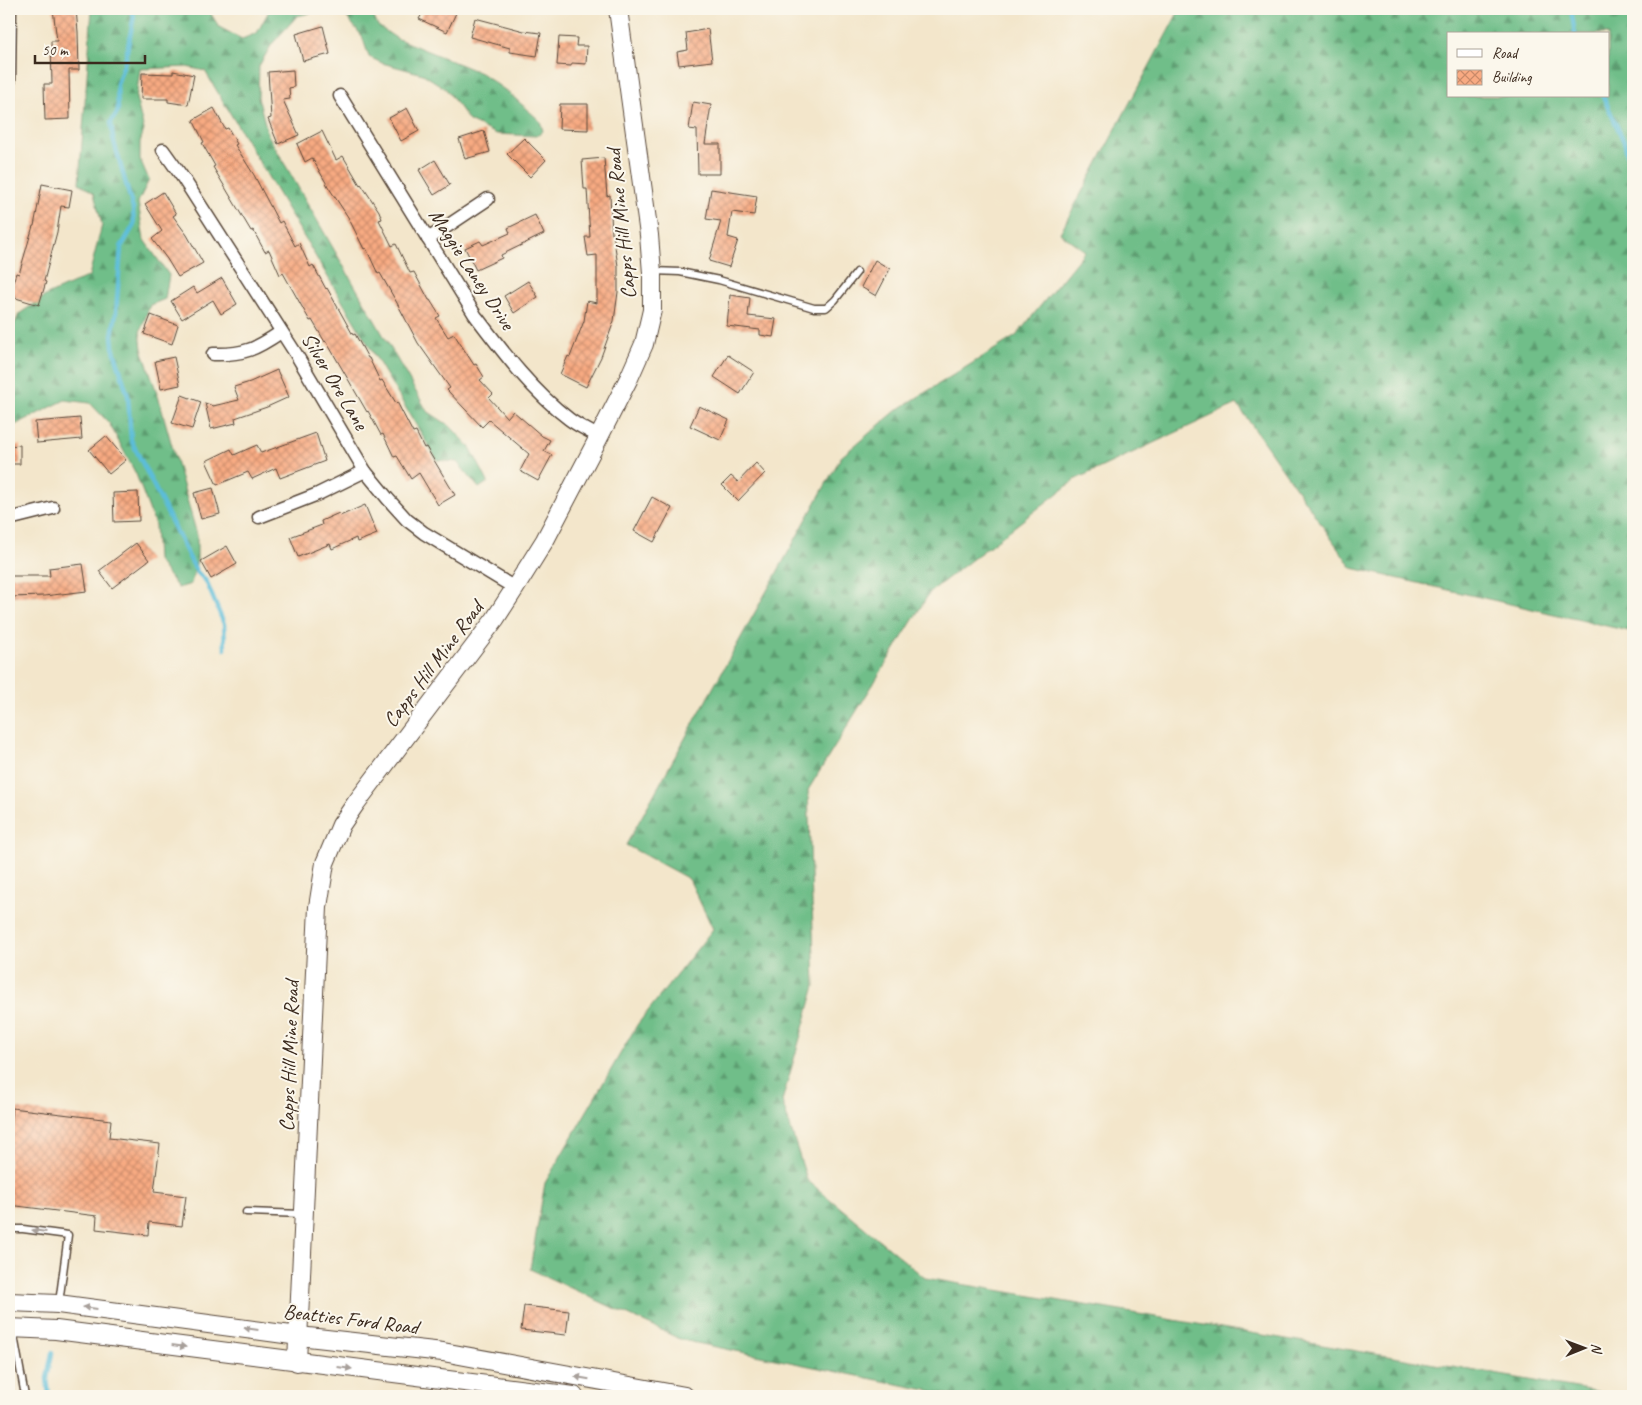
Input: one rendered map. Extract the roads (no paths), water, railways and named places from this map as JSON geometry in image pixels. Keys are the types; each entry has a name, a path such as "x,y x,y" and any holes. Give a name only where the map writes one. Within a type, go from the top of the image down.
{"street":[{"path":"9,82 10,9"},
{"name":"Capps Hill Mine Road","path":"297,1362 318,907 326,863 338,831 356,803 495,619 546,540 600,437 644,344 652,310 652,271 649,234 618,9"},
{"name":"Maggie Laney Drive","path":"340,96 475,315 520,372 544,397 570,420 600,437"},
{"name":"Silver Ore Lane","path":"163,150 282,332 365,471 388,500 407,520 424,533 516,588"},
{"path":"428,239 488,199"},
{"path":"213,354 232,355 249,351 282,332"},
{"path":"259,517 318,494 365,471"},
{"path":"9,519 53,508"},
{"name":"Beatties Ford Road","path":"9,1302 58,1304 299,1336 443,1352 637,1392 685,1396"},
{"path":"11,1328 56,1330 574,1396"}],"lane":[{"path":"652,271 680,272 719,280 814,308 826,308 835,300 857,272"},
{"path":"246,1212 305,1214"},
{"path":"9,1229 68,1234 58,1304"},
{"path":"11,1328 25,1396"}],"waterway":[{"path":"130,9 134,16 125,61 117,84 118,111 111,122 113,138 133,209 134,225 121,247 116,313 112,335 113,347 128,396 131,440 191,561 197,572 206,581 224,624 225,649"},
{"path":"1571,9 1575,32"},
{"path":"1604,98 1625,144 1633,171"},
{"path":"49,1396 47,1378 52,1353"}]}
